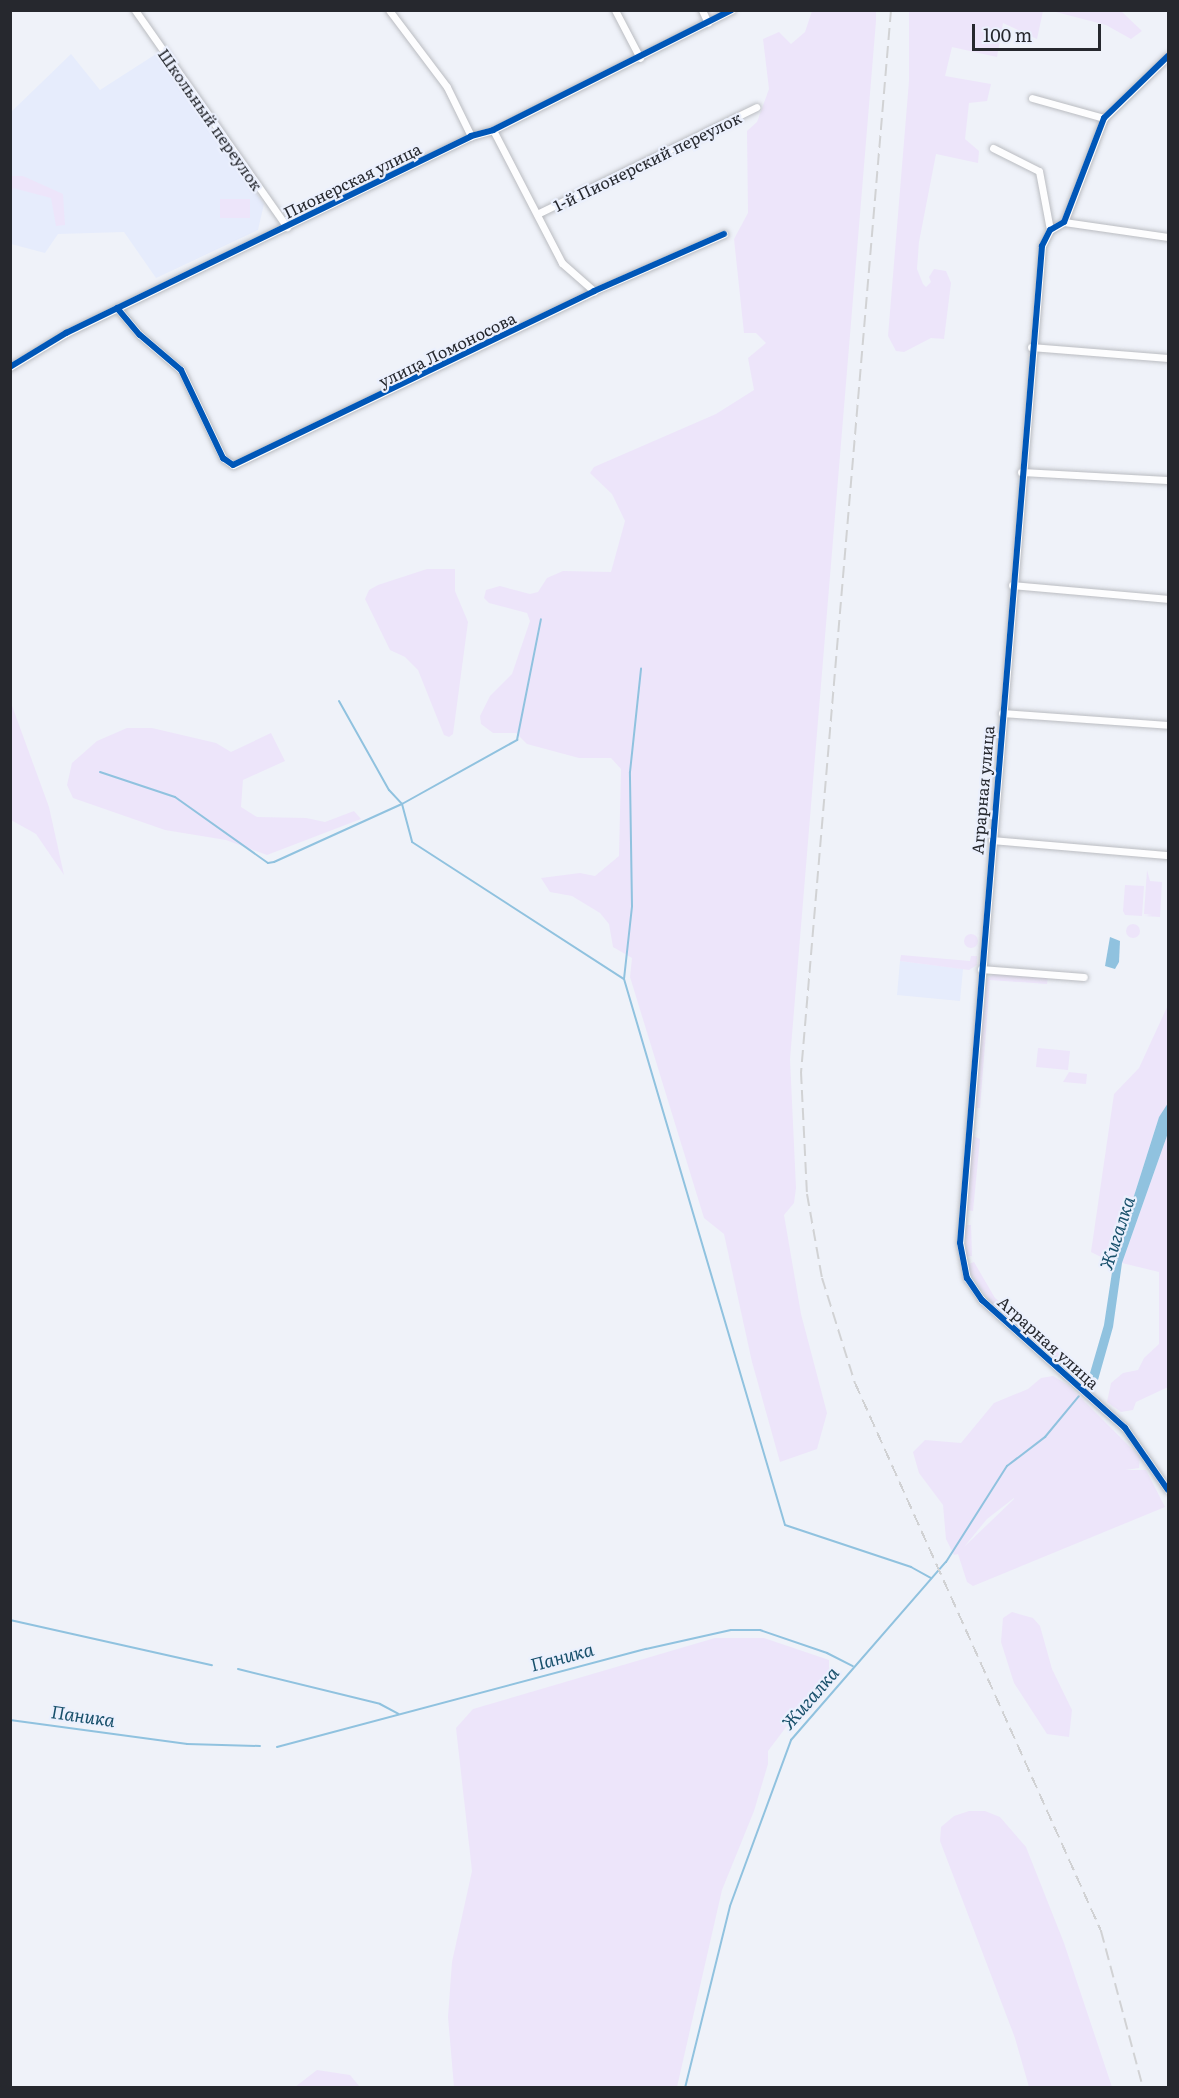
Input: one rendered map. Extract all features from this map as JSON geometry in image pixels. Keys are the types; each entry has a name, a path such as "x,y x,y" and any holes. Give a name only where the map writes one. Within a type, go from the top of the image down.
{"street":[{"name":"Школьный переулок","path":"135,10 287,227"},
{"path":"388,10 447,87 471,136"},
{"path":"615,10 640,58"},
{"path":"702,10 708,23"},
{"name":"Пионерская улица","path":"10,367 44,344 471,136 493,130 732,10"},
{"path":"1064,222 1104,118 1168,56"},
{"path":"1032,98 1104,118"},
{"name":"1-й Пионерский переулок","path":"537,214 756,107"},
{"path":"493,130 562,263 594,291"},
{"path":"993,148 1039,171 1050,230 1064,222 1168,237"},
{"name":"Аграрная улица","path":"1050,230 1042,246 1031,347 960,1230 963,1267 982,1300 1082,1388 1138,1443 1168,1490"},
{"name":"улица Ломоносова","path":"117,308 140,335 181,370 223,458 233,465 594,291 724,234"},
{"path":"1031,347 1168,358"},
{"path":"1021,472 1168,480"},
{"path":"1012,585 1168,599"},
{"path":"1002,713 1168,725"},
{"path":"992,840 1168,855"},
{"path":"981,969 1084,977"}],"shaded area":[{"path":"812,11 876,11 876,21 790,1059 796,1188 794,1203 784,1215 801,1314 827,1413 817,1449 780,1462 752,1362 724,1234 704,1218 630,977 632,958 613,947 609,924 600,913 572,896 550,892 541,878 580,873 595,876 619,856 621,769 611,758 579,758 527,744 516,733 493,733 481,724 480,716 490,696 512,674 530,621 527,613 489,603 484,598 486,590 500,586 530,594 538,592 547,578 563,571 611,572 625,521 612,494 590,473 594,467 716,414 754,390 748,358 766,343 756,333 744,333 734,239 748,213 747,131 757,122 769,89 763,39 779,32 791,44 805,32"},
{"path":"909,11 1043,11 1037,39 1003,23 997,57 952,47 945,76 991,84 987,101 969,103 965,139 979,151 978,163 936,154 919,242 917,269 923,284 926,287 931,282 929,277 934,269 946,271 951,283 944,339 931,338 904,352 896,351 888,336 909,81"},
{"path":"1052,11 1121,11 1142,31 1131,39 1106,25"},
{"path":"71,54 100,90 156,54 264,204 258,230 156,278 124,232 58,234 45,253 11,244 10,113"},
{"path":"11,176 23,176 63,194 65,225 56,226 51,198 13,188 11,197"},
{"path":"220,199 250,199 250,218 220,218"},
{"path":"427,569 455,569 455,591 468,622 453,734 449,737 444,735 418,670 405,657 390,650 365,599 369,590 378,585"},
{"path":"11,703 49,807 64,875 36,834 11,820"},
{"path":"127,728 152,728 216,743 231,752 271,733 285,761 243,780 241,807 257,817 306,818 325,822 354,811 361,819 267,855 226,840 165,830 73,798 67,785 72,763 97,741"},
{"path":"1147,870 1150,881 1162,882 1160,917 1144,916 1152,915 1144,914"},
{"path":"1125,885 1144,886 1142,916 1125,915 1123,911"},
{"path":"1133,924 1138,926 1140,931 1138,936 1133,938 1128,936 1126,931 1128,926"},
{"path":"968,934 974,934 978,941 974,948 968,948 964,944 964,938"},
{"path":"901,955 970,961 971,956 977,956 977,965 969,970 900,961"},
{"path":"900,961 963,969 960,1001 897,995"},
{"path":"994,974 1048,977 1047,984 990,980 980,1108 975,1108 986,979"},
{"path":"1168,1005 1168,1103 1159,1117 1114,1259 1103,1258 1091,1252 1114,1094 1139,1068"},
{"path":"1038,1048 1070,1051 1068,1070 1036,1067"},
{"path":"1069,1072 1087,1074 1086,1084 1063,1082"},
{"path":"1168,1133 1168,1387 1136,1402 1133,1410 1121,1412 1107,1402 1111,1383 1123,1373 1138,1370 1144,1358 1159,1344 1159,1272 1122,1263"},
{"path":"973,1136 980,1139 973,1211 966,1210"},
{"path":"965,1225 971,1225 972,1256 965,1257"},
{"path":"974,1262 995,1298 1063,1352 1055,1358 993,1306 967,1265"},
{"path":"1053,1376 1068,1385 1140,1457 1139,1468 1125,1470 1146,1470 1165,1507 973,1586 967,1582 958,1554 954,1555 946,1539 943,1505 919,1473 913,1452 925,1440 961,1443 994,1403 1028,1389 1041,1378","holes":["1014,1499 964,1547 987,1519"]},
{"path":"1012,1612 1033,1618 1040,1626 1052,1669 1072,1710 1069,1737 1047,1734 1014,1683 1001,1642 1003,1618"},
{"path":"715,1638 764,1638 829,1660 829,1670 768,1751 768,1764 754,1811 722,1890 677,2087 454,2087 448,2017 452,1962 472,1871 456,1728 473,1709"},
{"path":"969,1811 985,1811 1000,1817 1026,1847 1064,1943 1112,2087 1029,2087 1015,2038 940,1841 941,1827 954,1816"},
{"path":"317,2070 350,2075 360,2087 295,2087"}],"water":[{"path":"1110,937 1120,941 1119,962 1115,969 1105,966"},
{"path":"1168,1103 1168,1133 1122,1263 1113,1327 1098,1380 1090,1373 1104,1325 1114,1259 1159,1117"}],"waterway":[{"path":"100,772 175,797 268,863 274,862 402,804 517,740 541,619"},
{"path":"624,979 632,906 630,772 641,669"},
{"path":"339,701 389,790 402,804 412,842 624,979 785,1525 911,1567 931,1578"},
{"name":"Жигалка","path":"1089,1387 1094,1376"},
{"name":"Жигалка","path":"685,2088 730,1906 791,1740 946,1562 1007,1466 1045,1437 1079,1396"},
{"path":"10,1620 212,1665"},
{"name":"Паника","path":"277,1747 646,1649 731,1630 760,1630 827,1653 853,1666"},
{"path":"238,1669 380,1704 399,1714"},
{"name":"Паника","path":"10,1720 187,1744 260,1746"}],"railway":[{"path":"891,10 801,1072 807,1194 822,1278 855,1383 1101,1931 1143,2088"}],"cycle path":[{"path":"10,367 66,333 471,136 493,130 732,10"},
{"path":"1168,56 1104,118 1064,222 1050,230 1042,246 960,1243 967,1278 982,1300 1125,1428 1168,1490"},
{"path":"117,308 140,335 181,370 223,458 233,465 594,291 724,234"}]}
